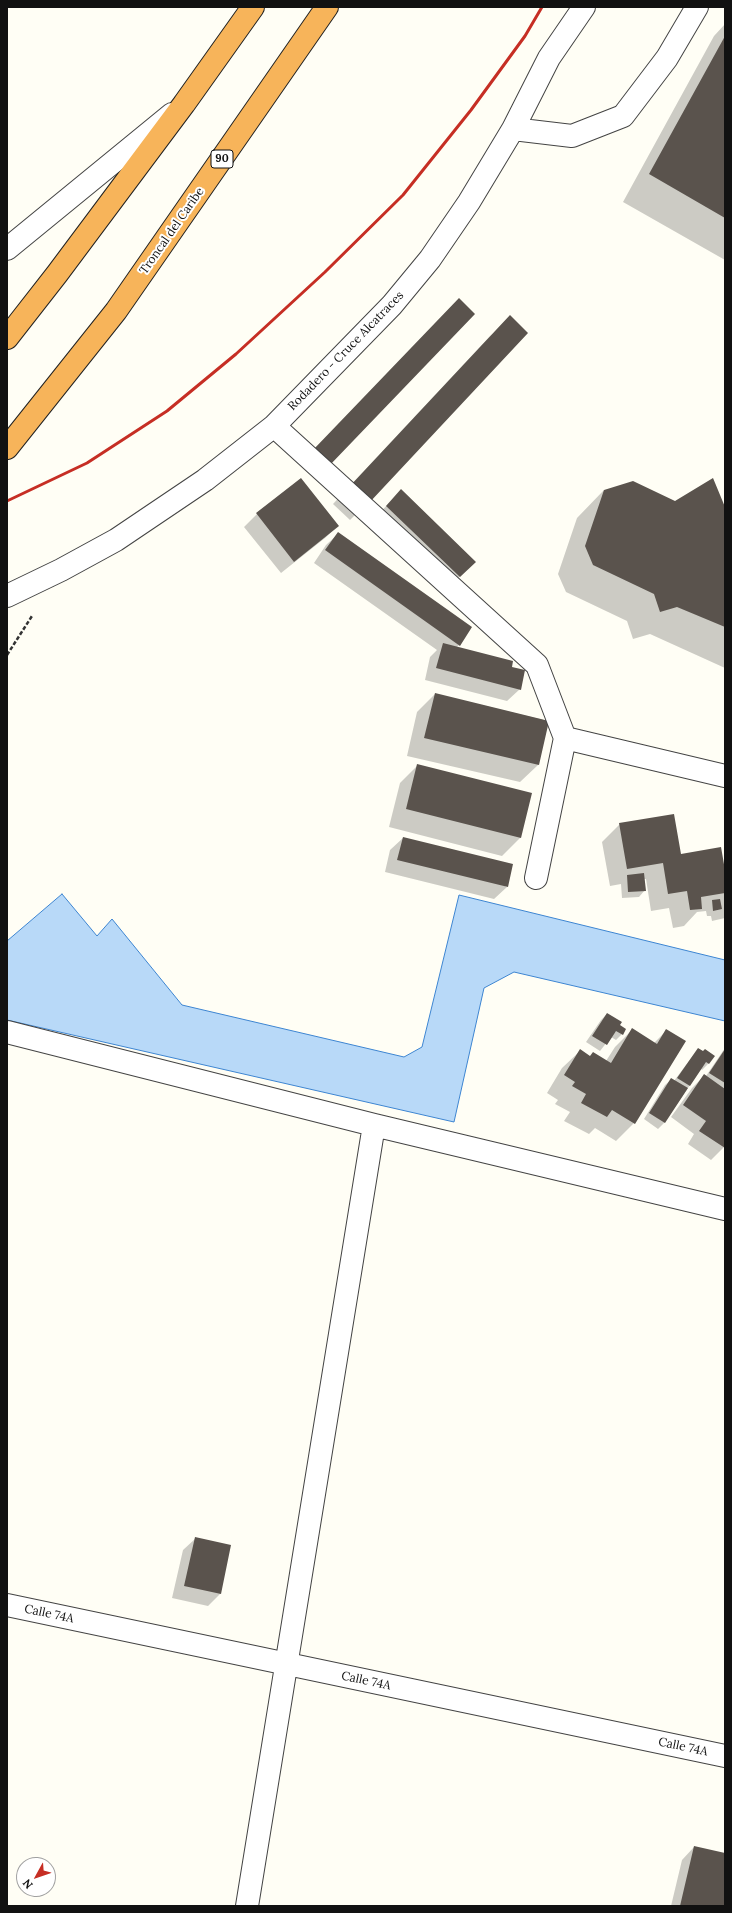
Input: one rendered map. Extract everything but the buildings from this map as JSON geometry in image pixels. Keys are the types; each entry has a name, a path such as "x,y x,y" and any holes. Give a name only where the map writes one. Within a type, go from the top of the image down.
{"highway":[{"path":"7,338 57,274 184,104 252,7"},
{"name":"Troncal del Caribe","path":"7,448 116,311 327,7"}],"street":[{"name":"Rodadero - Cruce Alcatraces","path":"7,596 61,570 116,540 205,480 274,426 397,299 430,258 469,202 514,129 549,58 584,7"},
{"path":"514,129 572,136 624,116 667,58 697,7"},
{"path":"7,249 184,104"},
{"path":"274,426 538,665 565,738 536,878"},
{"path":"565,738 725,776"},
{"path":"7,1032 374,1125 725,1209"},
{"path":"247,1906 288,1664 374,1125"},
{"name":"Calle 74A","path":"7,1605 725,1756"}],"water":[{"path":"62,894 97,936 112,919 182,1005 404,1057 422,1047 459,895 725,960 725,1021 514,972 484,988 454,1122 7,1020 7,941"}],"railway":[{"path":"7,501 87,463 167,411 236,354 325,272 403,195 471,110 525,36 542,7"}]}
